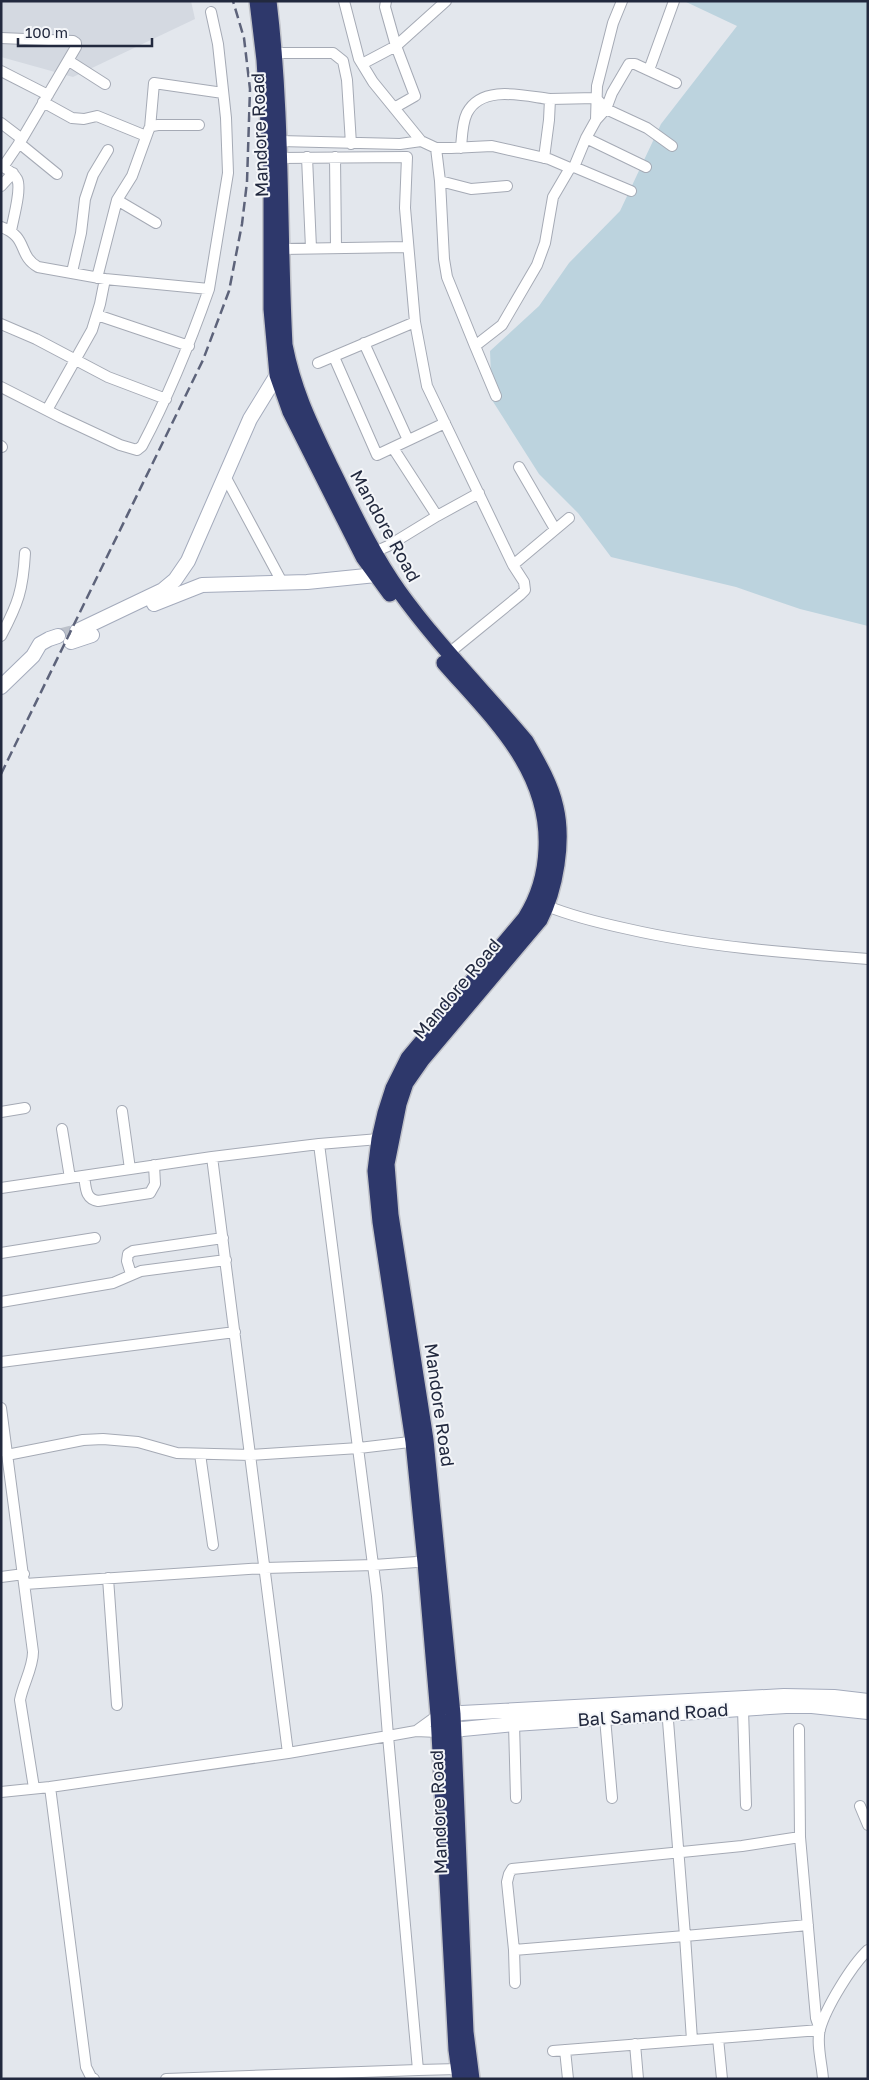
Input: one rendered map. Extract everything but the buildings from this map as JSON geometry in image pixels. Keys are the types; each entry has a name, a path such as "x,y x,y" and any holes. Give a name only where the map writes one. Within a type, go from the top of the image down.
{"highway":[{"name":"Mandore Road","path":"257,1 264,60 271,171 271,309 277,375 290,412 369,555 412,624 516,747 545,812 547,832 542,883 536,902 525,918 408,1058 393,1088 378,1139 375,1171 380,1222 420,1441"},
{"name":"Mandore Road","path":"269,1 275,53 280,141 286,345 293,382 305,413 369,555"},
{"name":"Mandore Road","path":"381,573 526,741 550,789 556,808 559,830 554,881 547,906 540,920 422,1060 406,1084 394,1123 387,1164 391,1215 420,1441 432,1561 455,1731 466,2032 472,2079"},
{"name":"Mandore Road","path":"432,1561 438,1732 456,2050 460,2074"}],"main road":[{"path":"1,688 33,656 163,590 175,580 188,561 250,418 277,375"},
{"path":"65,639 95,633 166,598 197,586 208,584 283,584 381,573"},
{"name":"Bal Samand Road","path":"438,1732 514,1724 606,1718 667,1708 784,1696 834,1697 868,1701"},
{"name":"Bal Samand Road","path":"438,1715 812,1706 868,1712"}],"street":[{"path":"344,1 362,64 373,82 421,141 436,148 504,147 544,158 631,192"},
{"path":"386,1 385,7 396,46 415,96 394,108"},
{"path":"362,64 396,46 446,1"},
{"path":"596,120 596,86 613,23 622,1"},
{"path":"649,70 674,1"},
{"path":"1,387 120,445 137,450 142,446 166,399 189,346 209,289 228,173 218,44 211,12"},
{"path":"1,38 73,41 76,44 69,61 21,141 2,167 13,173 17,179 18,191 6,229 21,242 30,263 101,278 209,289"},
{"path":"275,53 333,53 342,61 348,92 352,144"},
{"path":"69,61 105,84"},
{"path":"475,346 502,325 537,265 545,243 553,198 572,168 596,120 606,109 612,93 629,64 635,64 676,83"},
{"path":"1,71 72,118 84,120 97,116 148,132"},
{"path":"47,410 92,330 97,315 101,278 118,200 132,176 148,132 154,83 223,93"},
{"path":"461,148 467,114 474,103 492,94 550,99 596,98 606,109 647,128 672,146"},
{"path":"544,158 550,99"},
{"path":"1,123 57,174"},
{"path":"148,132 158,125 198,125"},
{"path":"586,138 646,167"},
{"path":"280,141 400,144 421,141"},
{"path":"436,148 447,277 496,396"},
{"path":"72,272 81,233 85,198 93,175 108,150"},
{"path":"307,157 311,248"},
{"path":"335,157 336,248"},
{"path":"280,158 407,157 405,208 408,247 415,322 427,386 513,565 524,582 524,590 449,653"},
{"path":"1,186 13,173"},
{"path":"440,181 471,189 507,186"},
{"path":"118,200 156,223"},
{"path":"282,249 408,247"},
{"path":"97,315 189,346"},
{"path":"318,363 415,322"},
{"path":"1,324 36,339 74,361 108,377 139,387 166,399"},
{"path":"364,343 408,440"},
{"path":"334,357 377,455 445,423"},
{"path":"393,448 437,516"},
{"path":"519,467 556,529"},
{"path":"225,476 283,584"},
{"path":"369,555 480,493"},
{"path":"513,565 570,518"},
{"path":"1,636 17,606 25,553"},
{"path":"547,906 573,917 660,936 772,950 868,958"},
{"path":"1,1112 25,1108"},
{"path":"122,1110 130,1169"},
{"path":"62,1129 70,1178"},
{"path":"1,1188 212,1157 378,1139"},
{"path":"319,1144 374,1565 418,2070"},
{"path":"212,1157 266,1568 288,1753"},
{"path":"84,1176 88,1197 91,1200 107,1199 150,1192 155,1184 154,1165"},
{"path":"1,1253 95,1238"},
{"path":"131,1274 127,1261 128,1254 132,1251 223,1238"},
{"path":"1,1302 113,1283 131,1274 226,1260"},
{"path":"1,1362 235,1332"},
{"path":"1,1408 33,1660 22,1687 20,1700 34,1788"},
{"path":"7,1455 83,1440 103,1439 138,1442 176,1453 251,1455 359,1448 420,1441"},
{"path":"200,1454 213,1545"},
{"path":"1,1577 24,1579 108,1578 266,1568 374,1565 432,1561"},
{"path":"108,1578 117,1705"},
{"path":"667,1708 692,2040"},
{"path":"743,1709 746,1805"},
{"path":"416,1731 438,1715"},
{"path":"606,1718 612,1798"},
{"path":"514,1724 516,1798"},
{"path":"799,1729 800,1836 816,2018 820,2030 823,2079"},
{"path":"1,1792 50,1787 288,1753 416,1731 438,1732"},
{"path":"50,1787 86,2067 94,2079"},
{"path":"860,1806 868,1825"},
{"path":"515,1983 514,1950 507,1882 512,1869 742,1846 800,1836"},
{"path":"514,1950 808,1926"},
{"path":"820,2030 827,2012 860,1958 868,1950"},
{"path":"553,2051 820,2030"},
{"path":"718,2038 722,2079"},
{"path":"635,2044 638,2079"},
{"path":"566,2050 568,2079"},
{"path":"166,2079 418,2070 460,2074"}],"shaded area":[{"path":"1,1 191,1 195,19 73,77 1,57"},
{"path":"684,1 868,1 868,626 800,609 736,587 611,557 578,513 539,474 492,400 490,351 539,306 569,263 620,211 661,124 737,26"}],"tunnel":[{"path":"58,636 77,631"}],"railway":[{"path":"1,774 203,360 229,291 242,224 247,182 250,89 244,38 233,1"}]}
